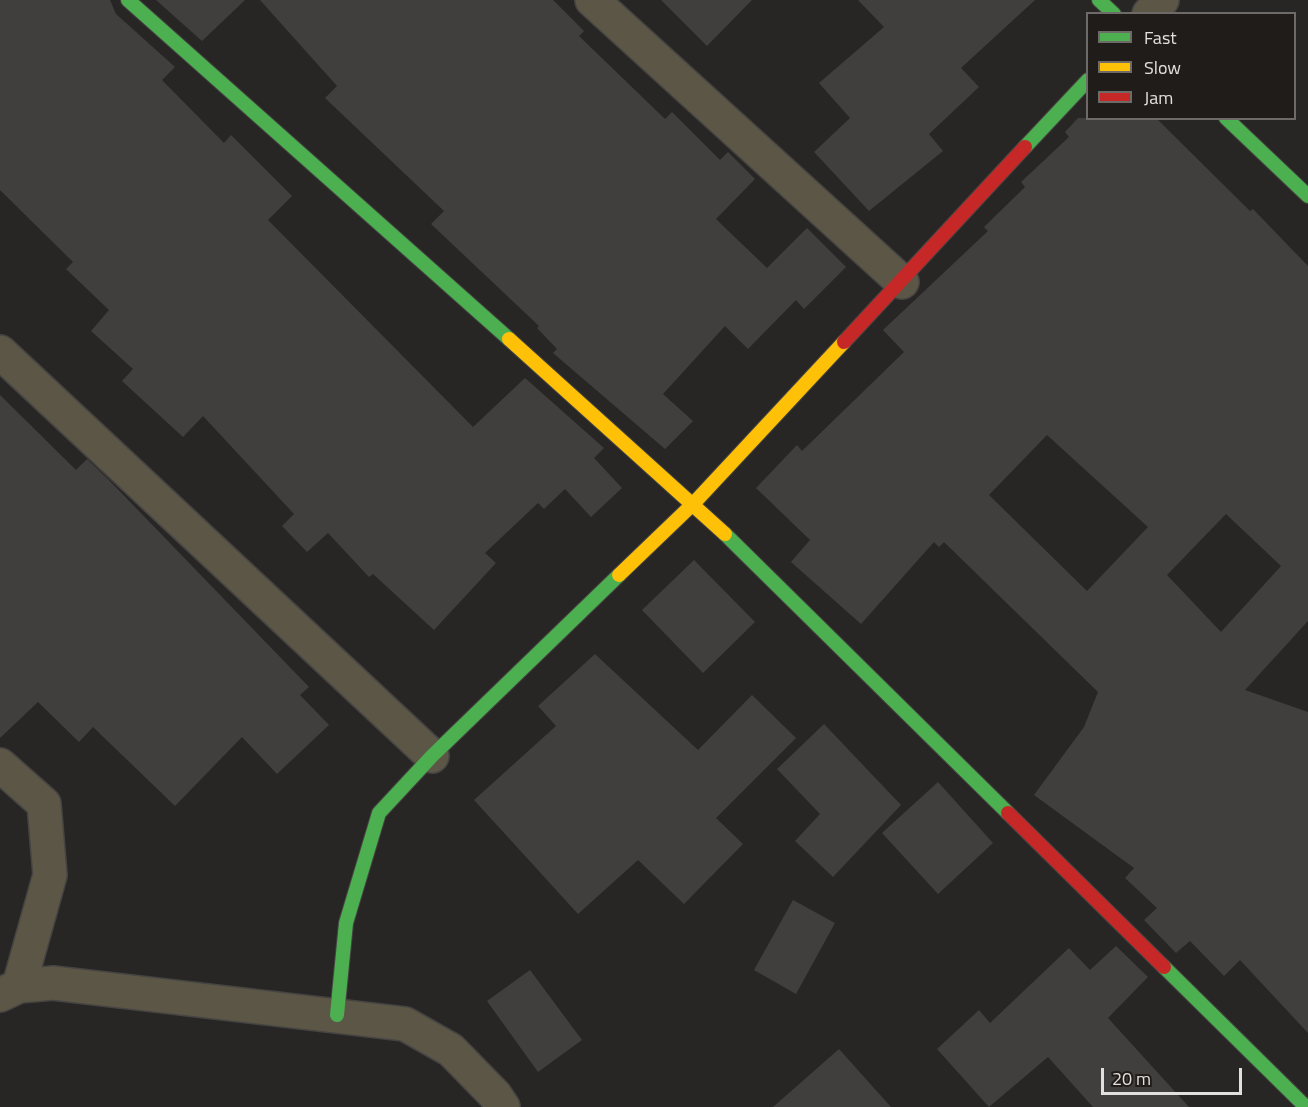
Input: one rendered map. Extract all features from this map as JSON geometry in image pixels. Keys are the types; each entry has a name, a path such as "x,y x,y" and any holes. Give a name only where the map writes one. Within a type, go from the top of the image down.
{"street":[{"path":"128,0 694,503 1306,1107"},
{"path":"592,0 902,282"},
{"path":"1099,0 1112,12"},
{"path":"1151,12 1162,0"},
{"path":"337,1015 346,922 379,813 432,756 694,503 1086,82"},
{"path":"1228,120 1308,196"},
{"path":"0,352 432,756"},
{"path":"0,765 44,804 50,875 10,990 53,983 405,1023 451,1050 495,1095 503,1107"}],"building":[{"path":"0,0 110,0 116,14 175,67 162,80 224,143 231,135 292,196 268,220 473,427 525,378 604,448 594,458 622,488 591,517 565,489 544,509 538,503 485,553 496,563 434,630 373,574 369,577 328,533 307,552 282,526 294,514 203,416 183,437 122,381 133,369 91,331 109,310 66,269 73,262 0,190"},
{"path":"156,0 245,0 202,41"},
{"path":"260,0 553,0 584,31 579,36 665,119 672,112 720,160 728,152 755,179 716,219 767,268 807,228 846,267 804,309 796,300 748,349 725,326 663,394 693,421 665,449 553,353 557,349 537,328 539,326 431,224 444,211 325,98 337,86"},
{"path":"661,0 752,0 707,46"},
{"path":"858,0 1035,0 961,68 979,87 929,134 943,151 869,211 814,152 850,118 819,83 884,27"},
{"path":"1078,118 1158,120 1250,211 1253,209 1308,266 1308,621 1245,690 1308,712 1308,1033 1240,960 1224,976 1190,941 1176,953 1144,920 1157,908 1125,878 1134,868 1034,795 1084,727 1098,692 944,542 939,547 934,542 861,624 791,562 810,540 756,488 797,445 802,451 904,352 883,330 988,231 984,227 1025,187 1021,182 1069,137 1065,132","holes":["1047,435 1148,527 1087,591 989,495","1226,514 1281,566 1221,632 1167,575"]},
{"path":"0,395 76,470 87,459 309,687 300,695 329,725 277,774 242,737 175,806 93,727 79,742 38,702 0,738"},
{"path":"694,560 755,622 703,673 642,610"},
{"path":"595,654 698,750 752,695 796,738 716,818 743,844 684,904 638,860 578,914 474,800 556,726 538,706"},
{"path":"824,724 901,805 833,877 795,841 820,814 777,769"},
{"path":"938,782 993,843 938,894 882,833"},
{"path":"793,900 835,923 796,994 754,970"},
{"path":"1116,946 1148,977 1108,1018 1189,1107 1093,1107 1048,1057 989,1107 937,1049 979,1010 990,1023 1069,948 1090,970"},
{"path":"530,970 582,1040 538,1072 487,1001"},
{"path":"839,1049 891,1107 773,1107"}],"traffic: fast":[{"path":"128,0 509,339"},
{"path":"1099,0 1112,12"},
{"path":"1025,147 1086,82"},
{"path":"1228,120 1308,196"},
{"path":"725,534 1008,813"},
{"path":"337,1015 346,923 379,813 432,756 619,575"},
{"path":"1164,967 1306,1107"}],"traffic: slow":[{"path":"509,339 725,534"},
{"path":"619,575 694,503 844,342"}],"traffic: jam":[{"path":"844,342 1025,147"},
{"path":"1008,813 1164,967"}]}
